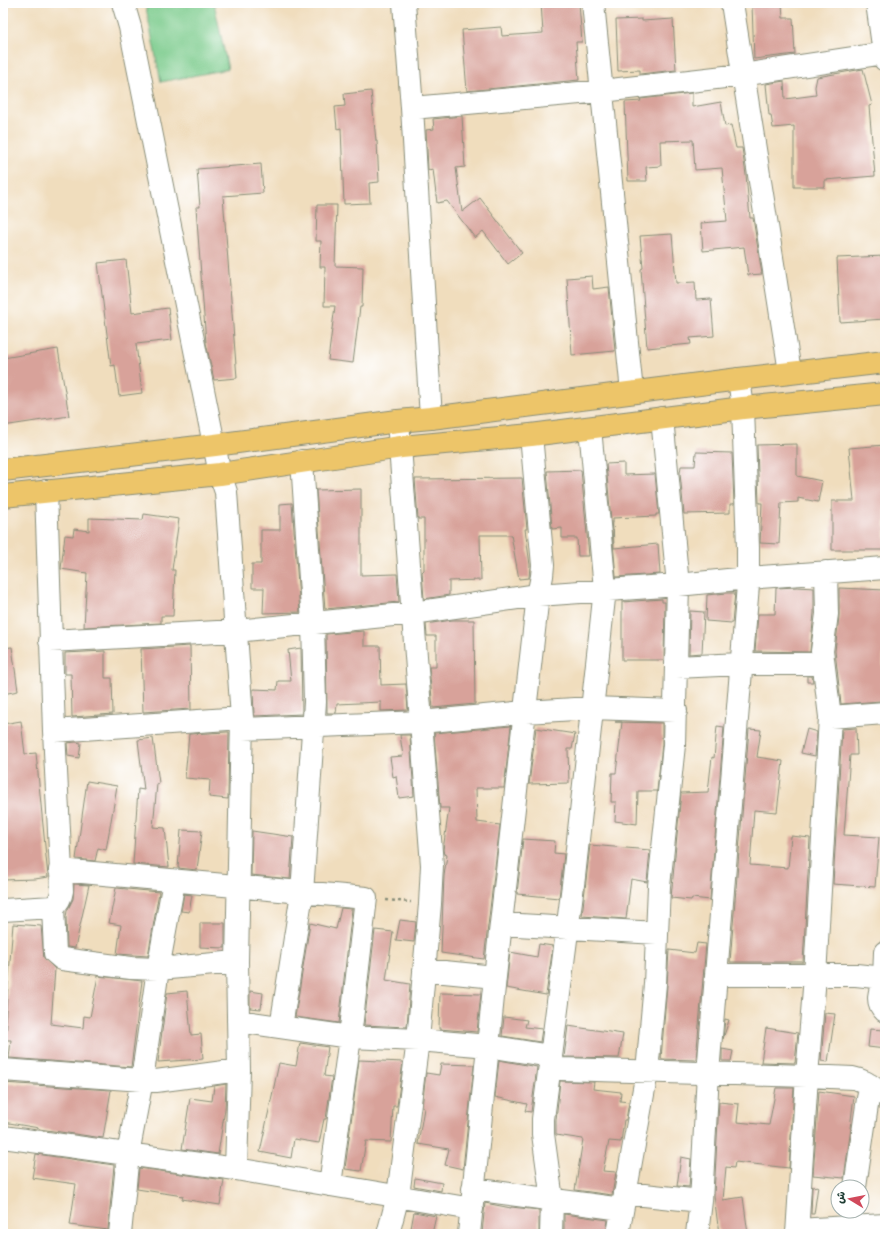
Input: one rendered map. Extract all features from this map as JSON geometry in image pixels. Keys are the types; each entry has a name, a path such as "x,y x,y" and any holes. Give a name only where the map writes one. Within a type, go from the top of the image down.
{"main road":[{"path":"3,470 398,420 432,418 739,378 885,362"},
{"path":"3,496 220,474 401,447 531,435 743,408 885,394"}],"street":[{"path":"123,3 130,27 220,474 226,492 242,723 237,962 239,1070 236,1169"},
{"path":"404,3 432,418"},
{"path":"593,3 632,392"},
{"path":"732,3 742,75 790,372"},
{"path":"412,108 602,91 742,75 885,55 877,3"},
{"path":"697,1234 701,1201 708,1074 748,578 743,408 739,378"},
{"path":"618,1234 647,1072 654,984 659,886 674,745 676,711 678,585 662,418"},
{"path":"388,1234 398,1196 418,1040 432,864 398,420"},
{"path":"551,1234 552,1200 542,1128 549,1063 574,877 604,590 590,428"},
{"path":"469,1234 495,977 538,595 543,566 531,435"},
{"path":"281,1027 302,893 315,702 313,623 302,461"},
{"path":"3,910 53,907 58,903 61,897 50,641 46,491"},
{"path":"50,641 236,631 413,613 538,595 885,568"},
{"path":"826,572 827,614 822,651 830,717 816,976 807,1076 797,1232 850,1224 885,1225"},
{"path":"676,667 741,664 823,664"},
{"path":"54,731 242,723 313,727 421,722 525,712 592,708 676,711"},
{"path":"830,717 885,713"},
{"path":"60,870 366,898 350,1036 330,1185"},
{"path":"120,1234 128,1154 142,1080 158,969 174,881"},
{"path":"53,907 55,953 62,959 131,968 158,969 237,962"},
{"path":"501,924 657,933"},
{"path":"885,952 884,978 878,1001 880,1006 885,1010"},
{"path":"424,970 495,977"},
{"path":"716,975 856,975 884,978"},
{"path":"238,1021 350,1036 488,1046 544,1055 549,1063 555,1068 561,1069 807,1076 860,1079 878,1090 857,1179"},
{"path":"3,1070 156,1081 239,1070"},
{"path":"3,1137 236,1169 398,1196 473,1199 701,1201"}],"path":[{"path":"366,898 430,904"}],"green space":[{"path":"145,3 214,3 228,69 161,82"}],"building":[{"path":"541,3 579,3 582,42 576,42 579,80 467,91 462,30 501,27 502,36 543,33"},
{"path":"782,3 783,18 793,18 795,54 754,59 752,5"},
{"path":"642,19 642,21 673,19 676,70 640,74 640,70 618,71 616,20"},
{"path":"863,69 872,105 869,106 875,176 825,180 825,187 794,187 794,126 773,128 771,115 769,115 766,84 784,81 785,99 816,95 815,87 817,77"},
{"path":"371,91 377,141 379,182 369,183 370,203 344,204 341,128 337,129 335,107 345,106 344,94"},
{"path":"692,93 692,107 721,102 725,126 731,125 736,148 742,148 750,218 753,218 762,274 748,275 744,247 703,251 701,223 727,221 722,168 695,170 693,140 660,141 661,166 646,167 647,181 628,181 625,102"},
{"path":"462,116 465,167 456,168 462,212 480,198 522,253 508,264 483,231 475,238 447,201 437,203 433,169 428,170 426,130 434,129 433,119"},
{"path":"261,164 263,193 223,196 237,378 214,380 206,343 196,207 200,207 197,169"},
{"path":"317,205 337,205 335,266 363,267 362,307 360,307 353,363 328,360 335,306 324,306 325,267 320,267 321,241 316,241"},
{"path":"672,234 676,283 695,282 696,300 711,299 714,336 690,338 691,344 647,348 640,236"},
{"path":"885,256 885,319 840,322 837,258"},
{"path":"126,260 132,313 168,308 172,340 136,344 142,393 119,396 115,365 111,366 98,263"},
{"path":"592,276 593,289 609,287 615,351 572,355 567,278"},
{"path":"58,349 69,416 3,426 3,358"},
{"path":"797,444 797,476 822,481 818,502 798,498 798,502 781,503 779,544 760,543 762,503 759,503 757,445"},
{"path":"885,445 885,550 832,550 832,501 854,501 849,448"},
{"path":"696,452 732,453 734,504 730,504 730,513 684,514 680,473 681,466 695,466"},
{"path":"624,463 624,475 655,474 659,514 656,514 656,516 613,518 614,548 658,544 660,574 616,577 606,464"},
{"path":"581,470 589,556 578,556 577,538 562,538 562,528 552,529 547,471"},
{"path":"522,478 527,529 525,529 530,565 529,578 519,579 511,535 480,535 481,580 449,581 449,595 424,599 422,572 424,570 424,519 418,519 415,479"},
{"path":"361,489 361,575 397,574 399,602 325,609 316,490"},
{"path":"292,503 300,612 263,613 264,588 252,588 252,564 261,564 261,530 280,530 280,504"},
{"path":"144,514 179,519 172,570 175,570 173,616 161,616 161,623 84,627 87,573 61,569 65,535 73,536 74,529 89,531 89,518 143,520"},
{"path":"776,588 814,588 814,613 810,652 755,651 758,614 775,614"},
{"path":"839,588 885,590 885,654 883,655 881,701 841,704 835,651 839,616"},
{"path":"735,593 732,623 706,621 707,595"},
{"path":"662,599 662,602 665,602 664,660 622,660 622,602"},
{"path":"690,611 704,612 702,653 689,654"},
{"path":"452,620 474,620 475,704 433,708 429,667 436,667 436,636 427,636 426,624"},
{"path":"364,631 364,646 380,646 381,685 406,684 408,710 381,711 381,702 337,704 336,713 327,713 326,634"},
{"path":"190,646 191,709 143,712 141,649"},
{"path":"12,647 18,691 3,694 3,648"},
{"path":"301,648 302,714 254,716 253,689 277,690 278,681 291,681 288,650"},
{"path":"105,651 105,678 112,678 113,714 72,717 71,674 65,674 65,653"},
{"path":"807,676 812,676 813,682 807,682"},
{"path":"21,721 25,754 36,753 48,877 3,880 3,840 6,840 3,813 3,724"},
{"path":"622,722 662,723 662,744 657,791 638,791 637,824 615,821 616,802 611,802 612,773 616,773"},
{"path":"511,726 504,788 476,788 477,822 500,825 484,959 441,953 444,876 447,855 444,854 443,850 449,808 440,808 434,733"},
{"path":"717,726 724,727 710,900 671,898 681,793 708,792 712,757 714,758"},
{"path":"536,728 575,734 572,749 568,749 569,783 529,784"},
{"path":"856,728 857,755 850,755 844,835 879,837 875,887 833,884 842,729"},
{"path":"749,729 761,730 757,757 783,761 777,812 754,810 750,865 788,868 791,836 810,838 803,962 730,962"},
{"path":"807,729 817,732 815,756 801,753"},
{"path":"229,732 228,799 209,797 210,780 185,778 189,734"},
{"path":"400,735 410,735 414,796 399,798 396,776 393,777 390,757 403,756"},
{"path":"153,738 159,783 157,784 153,827 165,828 169,867 133,864 138,789 144,790 138,740"},
{"path":"67,743 81,743 79,758 68,756"},
{"path":"87,781 117,786 106,850 98,848 95,861 76,859"},
{"path":"181,830 202,831 197,870 178,868"},
{"path":"252,831 293,837 290,879 251,875"},
{"path":"523,839 555,841 554,853 564,854 559,898 517,894"},
{"path":"590,845 650,850 647,882 631,879 626,919 582,916"},
{"path":"74,884 89,885 75,948 67,947 66,917 67,911 73,899"},
{"path":"116,888 159,892 148,956 117,954 121,925 109,923"},
{"path":"184,894 192,895 189,912 181,911"},
{"path":"341,908 352,909 339,1023 295,1017 310,923 336,929"},
{"path":"400,920 416,922 414,942 396,940"},
{"path":"200,923 225,923 225,948 200,947"},
{"path":"13,924 41,926 44,958 55,969 51,1024 83,1028 84,1016 90,1017 98,976 142,981 131,1067 9,1058 11,1040 6,1040 7,1023 5,1023"},
{"path":"375,930 393,932 386,980 410,984 407,1027 364,1025"},
{"path":"697,943 706,944 696,1060 661,1059 669,950 695,953"},
{"path":"539,944 553,946 546,995 506,988 510,952 537,957"},
{"path":"187,991 191,1035 201,1034 203,1059 158,1062 167,993"},
{"path":"250,991 263,993 261,1009 250,1008"},
{"path":"440,993 481,994 477,1032 439,1029"},
{"path":"825,1013 835,1014 828,1062 821,1061"},
{"path":"504,1017 527,1020 525,1027 542,1029 540,1042 502,1036"},
{"path":"725,1019 729,1020 723,1039"},
{"path":"568,1026 623,1034 619,1058 564,1057"},
{"path":"766,1028 798,1033 795,1063 761,1062"},
{"path":"870,1029 885,1030 885,1049 868,1047"},
{"path":"300,1043 328,1047 324,1076 332,1077 326,1119 324,1119 319,1143 294,1139 291,1158 260,1152 279,1063 296,1066"},
{"path":"722,1049 733,1051 731,1061 722,1061"},
{"path":"359,1060 403,1062 397,1106 393,1106 391,1142 366,1141 361,1171 345,1169"},
{"path":"499,1060 537,1067 531,1112 525,1111 527,1104 495,1097"},
{"path":"441,1064 474,1065 463,1169 445,1165 449,1149 418,1144 424,1108 422,1107 426,1073 439,1075"},
{"path":"560,1081 594,1082 593,1089 621,1092 620,1101 629,1102 626,1120 624,1120 621,1142 609,1141 603,1171 616,1172 612,1195 575,1190 583,1139 556,1135"},
{"path":"3,1083 111,1090 103,1138 39,1129 3,1122"},
{"path":"226,1084 225,1109 218,1154 182,1149 190,1098 212,1101 214,1086"},
{"path":"776,1088 794,1088 789,1168 735,1162 734,1168 726,1167 723,1200 743,1197 748,1234 719,1234 714,1195 719,1102 739,1104 737,1122 769,1125"},
{"path":"819,1091 854,1096 844,1178 813,1175"},
{"path":"36,1154 114,1165 108,1230 70,1225 76,1184 32,1178"},
{"path":"681,1157 691,1159 689,1187 677,1186"},
{"path":"139,1168 224,1180 220,1205 182,1199 183,1196 137,1189"},
{"path":"415,1178 442,1183 441,1191 414,1186"},
{"path":"818,1186 814,1214 811,1214 812,1187"},
{"path":"485,1203 511,1208 539,1210 539,1234 482,1234"},
{"path":"414,1212 436,1216 432,1234 410,1234"},
{"path":"564,1214 608,1220 606,1234 564,1234"}]}
